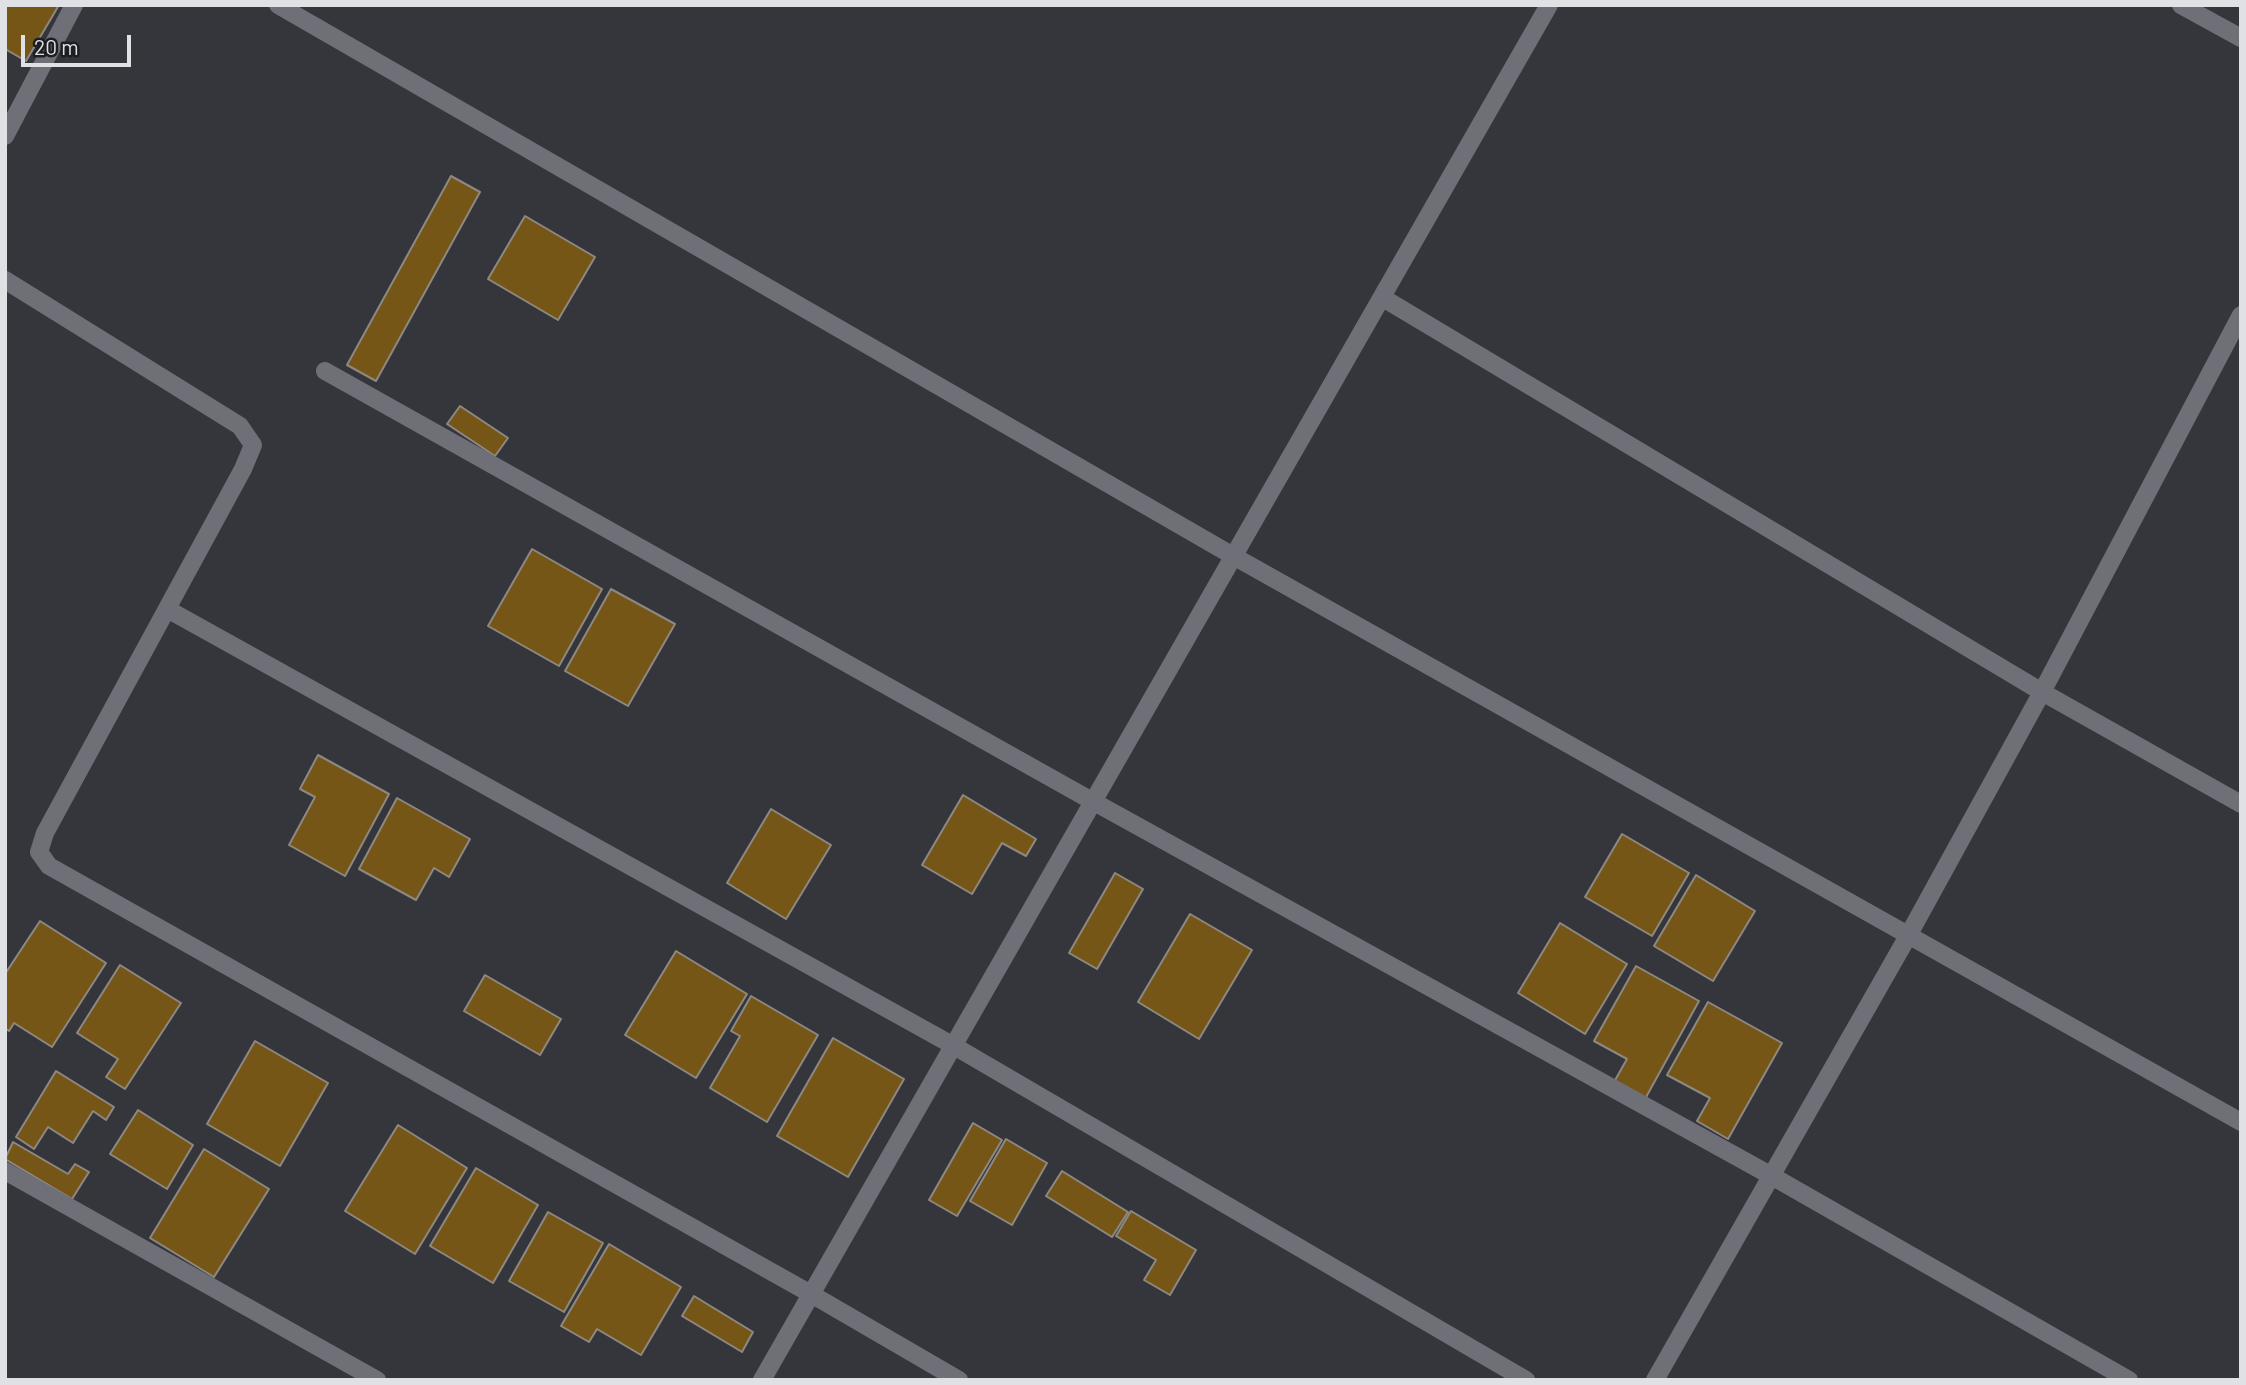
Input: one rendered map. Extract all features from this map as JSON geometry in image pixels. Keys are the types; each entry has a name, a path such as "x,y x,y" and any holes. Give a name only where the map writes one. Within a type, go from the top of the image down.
{"street":[{"path":"5,136 74,5"},
{"path":"278,5 1235,557 2241,1122"},
{"path":"762,1380 1549,5"},
{"path":"2181,5 2241,38"},
{"path":"5,280 240,426 253,445 45,833 39,852 49,866 959,1380"},
{"path":"1382,298 2042,692 2241,804"},
{"path":"1655,1380 1908,936 2042,692 2241,315"},
{"path":"325,371 1094,802 1770,1175 2129,1380"},
{"path":"167,609 954,1046 1526,1380"},
{"path":"5,1171 377,1380"}],"building":[{"path":"5,5 59,5 26,61 5,49"},
{"path":"451,176 480,192 376,381 347,365"},
{"path":"525,216 595,257 558,320 488,279"},
{"path":"460,406 508,438 495,456 447,424"},
{"path":"532,549 602,589 559,666 488,626"},
{"path":"611,589 675,624 628,706 565,671"},
{"path":"318,755 389,794 345,876 289,845 315,797 300,789"},
{"path":"963,795 1036,839 1026,856 1002,843 972,894 922,865"},
{"path":"397,798 470,839 449,877 434,868 416,900 359,869"},
{"path":"771,809 831,845 786,919 727,883"},
{"path":"1622,834 1689,873 1652,936 1585,897"},
{"path":"1115,873 1143,889 1097,969 1069,953"},
{"path":"1696,875 1755,911 1713,981 1654,946"},
{"path":"1190,914 1252,950 1199,1039 1138,1002"},
{"path":"40,921 106,963 52,1047 14,1023 9,1031 5,1028 5,974"},
{"path":"1560,923 1627,964 1585,1034 1518,993"},
{"path":"676,951 747,994 696,1078 625,1035"},
{"path":"120,965 181,1003 125,1089 106,1077 118,1059 77,1033"},
{"path":"1636,966 1699,1001 1645,1099 1614,1082 1627,1059 1594,1041"},
{"path":"485,975 561,1019 540,1055 464,1011"},
{"path":"751,996 818,1035 767,1122 710,1088 740,1036 731,1031"},
{"path":"1708,1002 1782,1043 1728,1139 1697,1121 1710,1098 1667,1075"},
{"path":"833,1038 904,1079 848,1177 777,1136"},
{"path":"255,1041 328,1083 280,1166 207,1124"},
{"path":"56,1071 114,1107 106,1120 93,1111 73,1143 48,1127 34,1149 16,1137"},
{"path":"138,1110 193,1145 167,1189 110,1154"},
{"path":"973,1123 1002,1140 957,1216 929,1200"},
{"path":"398,1125 467,1168 415,1254 345,1211"},
{"path":"1006,1139 1047,1163 1012,1225 970,1201"},
{"path":"13,1142 68,1174 75,1164 89,1172 72,1199 5,1159"},
{"path":"204,1149 269,1189 214,1277 150,1238"},
{"path":"476,1168 538,1205 493,1283 430,1246"},
{"path":"1062,1171 1128,1212 1112,1237 1046,1196"},
{"path":"1131,1211 1196,1250 1170,1295 1144,1280 1156,1260 1116,1236"},
{"path":"548,1212 603,1243 564,1312 509,1281"},
{"path":"609,1244 681,1287 641,1355 597,1329 589,1342 561,1326"},
{"path":"694,1296 753,1332 742,1352 682,1316"}]}
